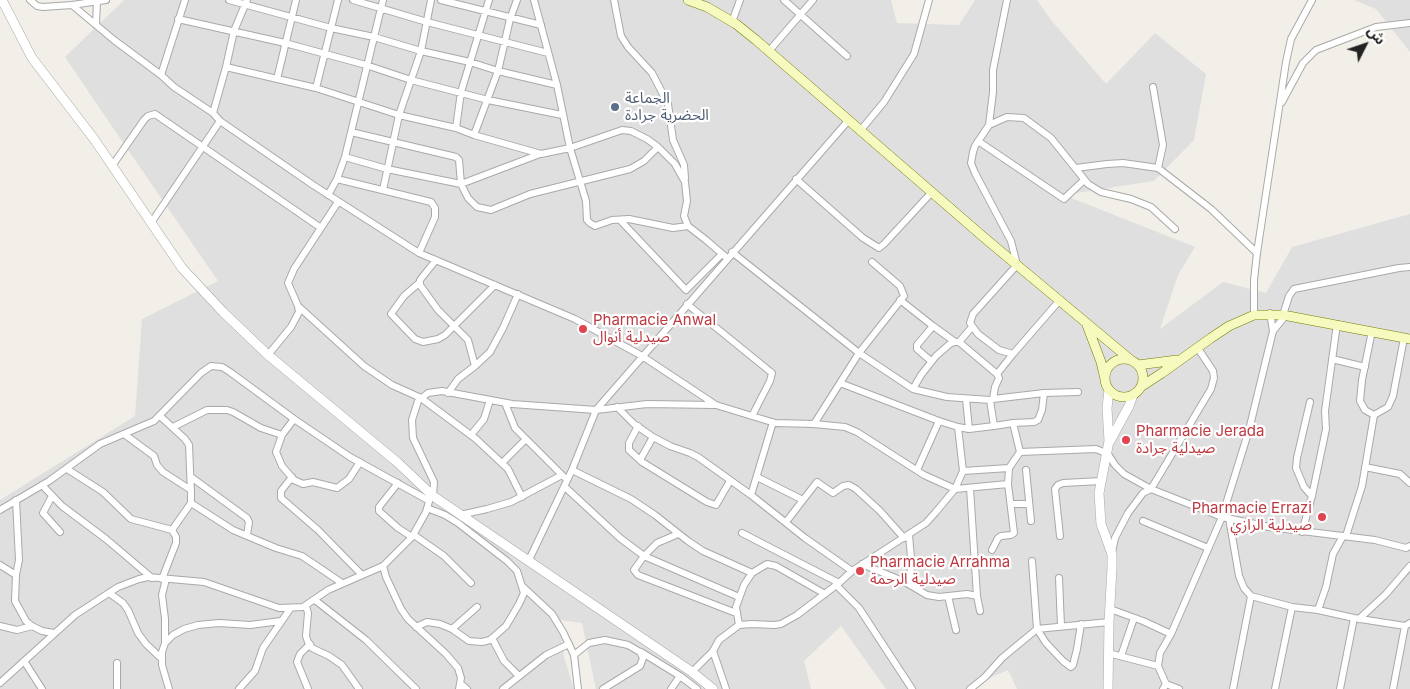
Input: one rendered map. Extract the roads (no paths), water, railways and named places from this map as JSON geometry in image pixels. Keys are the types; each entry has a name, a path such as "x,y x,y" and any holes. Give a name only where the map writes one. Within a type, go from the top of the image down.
{"main road":[{"path":"688,0 707,7 732,22 770,51 848,121 1017,266 1135,363 1143,375 1142,386"},
{"path":"1086,324 1108,385 1120,397 1133,395 1142,386 1197,347 1229,326 1254,315 1285,315 1407,338"},
{"path":"1108,385 1108,370 1115,362 1126,360 1135,363 1179,360"}],"street":[{"path":"2,0 32,58 94,139 182,268 223,312 268,355 397,462 432,497 692,672 713,689"},
{"path":"30,0 37,6 43,7 106,0"},
{"path":"162,76 185,0"},
{"path":"229,0 246,2 332,28 374,37 420,51 557,85"},
{"path":"276,79 296,0"},
{"path":"316,88 338,0"},
{"path":"353,0 427,22 548,53"},
{"path":"328,195 337,180 345,157 383,0"},
{"path":"383,190 399,116 420,51 431,0"},
{"path":"441,0 540,26"},
{"path":"456,128 461,92 489,0"},
{"path":"474,135 498,71 510,19 517,0"},
{"path":"526,0 534,1 557,85 562,115 587,205 587,218 590,223 598,226 612,220 629,219 673,228 688,226"},
{"path":"614,0 621,36 628,47 652,73 670,109 672,133 684,165 687,201 684,216 688,226 724,256"},
{"path":"732,22 740,0"},
{"path":"784,0 847,56"},
{"path":"770,51 813,0"},
{"path":"860,131 884,102 914,54 927,10 928,0"},
{"path":"1006,0 993,70 989,125 978,141 971,162 1011,241 1017,266 973,314 970,320 972,327 999,350 1013,354"},
{"path":"1254,315 1254,280 1257,253 1286,62 1291,39 1312,0"},
{"path":"96,25 97,1"},
{"path":"213,113 234,31 246,2"},
{"path":"72,5 174,87 213,113 220,122 338,202 419,253 575,319 642,356 716,405"},
{"path":"178,19 284,43 488,100 562,115"},
{"path":"1280,107 1303,64 1316,50 1376,27 1410,22"},
{"path":"226,67 316,88 399,116 456,128 541,154"},
{"path":"1153,86 1163,145 1158,168"},
{"path":"112,166 144,120 152,115 158,116 321,228"},
{"path":"989,125 1007,117 1024,118 1051,138 1088,184 1101,192 1131,200 1150,208 1175,229"},
{"path":"620,220 686,290 724,256 732,252 848,121"},
{"path":"151,223 220,122"},
{"path":"345,157 387,169 461,184 541,154 570,148 622,130 631,131 658,147 675,164 685,182"},
{"path":"351,132 456,157 459,160 461,184 472,204 491,210 530,194 622,172 636,166 658,147"},
{"path":"978,141 1064,199 1084,180"},
{"path":"1076,168 1123,163 1158,168 1211,209 1257,253"},
{"path":"796,179 863,238 879,248 932,192"},
{"path":"337,180 424,200 433,205 435,212 433,221 419,253"},
{"path":"268,355 296,322 299,312 288,283 294,270 338,202"},
{"path":"732,252 859,353 913,389 966,399 992,399 1044,393 1078,392"},
{"path":"528,562 565,487 596,410 687,304 724,256"},
{"path":"436,260 419,283 390,314 415,339 423,342 442,338 494,284"},
{"path":"814,424 859,353 904,296 900,286 872,262"},
{"path":"1179,689 1165,687 1158,666 1160,653 1171,634 1208,548 1226,518 1273,332 1285,315 1289,296 1294,289 1410,267"},
{"path":"419,283 427,297 468,340 475,366"},
{"path":"448,393 458,379 484,358 493,347 518,294"},
{"path":"900,300 997,374 999,378 992,399 994,426"},
{"path":"997,374 1059,301"},
{"path":"687,304 772,373 772,378 752,416"},
{"path":"298,306 364,366 392,385 421,398 471,435 502,463 513,477 522,497"},
{"path":"1270,314 1273,332"},
{"path":"1302,532 1312,496 1326,428 1325,410 1337,324"},
{"path":"931,361 917,349 917,345 933,326"},
{"path":"913,389 931,361 951,343 957,342 972,327"},
{"path":"1372,331 1360,401 1365,410 1374,415"},
{"path":"1374,415 1388,407 1393,396 1407,338"},
{"path":"1108,689 1108,622 1113,583 1112,554 1115,538 1128,513 1143,493 1151,489 1212,384 1214,378 1213,371 1197,347"},
{"path":"1332,359 1365,366"},
{"path":"0,510 67,469 100,444 147,424 160,416 206,368 216,365 230,372 294,419 360,462 426,499 432,497"},
{"path":"840,383 939,421 970,429 1034,422 1038,420 1042,410 1044,393"},
{"path":"1108,385 1107,408 1110,442 1099,493 1101,524 1112,554"},
{"path":"0,683 75,615 109,592 139,579 152,578 204,582 279,608 290,609 306,606 328,590 383,566 413,536 432,497 434,482 416,446 412,430 413,413 418,401 428,393 442,391 505,403 596,410 647,404 716,405 773,422 845,427 857,432 917,470 955,489 1008,484"},
{"path":"1110,442 1133,395"},
{"path":"966,399 970,429"},
{"path":"471,435 484,419 490,400"},
{"path":"1310,402 1296,468 1304,487 1312,496"},
{"path":"505,403 510,420 515,428 568,479"},
{"path":"617,407 653,437 698,457 852,571"},
{"path":"173,427 207,410 227,410 261,428 282,435"},
{"path":"1318,610 1326,587 1333,554 1344,536 1362,486 1374,415"},
{"path":"160,416 189,445 191,503 172,530"},
{"path":"294,419 282,435 276,455 282,466 292,477 303,484 313,482 336,488 349,478 360,462"},
{"path":"917,470 939,421"},
{"path":"751,495 773,422"},
{"path":"992,550 998,538 1014,533 1008,484 1010,468 1020,452 1013,423"},
{"path":"638,426 628,447 629,450 640,460 712,505 716,505 730,482"},
{"path":"692,672 713,651 719,640 739,626 752,624 774,626 781,624 797,615 862,564 926,523 955,489 963,471 958,427"},
{"path":"124,434 154,456 157,465 163,472 191,490"},
{"path":"640,460 653,437"},
{"path":"502,463 526,439"},
{"path":"1020,452 1096,448 1108,454 1124,474 1151,489 1226,518 1302,532 1375,540 1409,549"},
{"path":"1365,467 1400,474 1410,483"},
{"path":"963,471 1010,468"},
{"path":"67,469 102,492 131,519 172,530 176,537 176,543 164,579 162,595 165,619 162,665 169,689"},
{"path":"572,470 632,499 704,551 752,573"},
{"path":"1026,470 1031,520"},
{"path":"460,515 500,506 522,497 562,475"},
{"path":"191,476 247,518 250,522 247,535"},
{"path":"292,477 281,491 281,498 318,530 362,575"},
{"path":"757,477 803,500"},
{"path":"1060,536 1055,490 1058,485 1063,483 1101,481"},
{"path":"786,522 817,482 833,493 849,485 856,489 906,536 910,585"},
{"path":"398,483 379,510 398,528 444,556 471,583"},
{"path":"42,485 72,515 100,534 152,578"},
{"path":"565,487 620,538 644,556 738,597"},
{"path":"970,488 977,596 980,611"},
{"path":"52,496 43,513 60,532"},
{"path":"16,500 19,560 15,600 26,620 32,626 42,631 54,633"},
{"path":"191,503 233,530 276,548 302,556 342,583"},
{"path":"1011,504 1029,504"},
{"path":"416,626 430,622 440,624 452,629 462,638 476,643 492,638 510,621 523,597 522,586 513,566 493,548 458,523 427,508"},
{"path":"1226,518 1239,576 1244,588 1251,596 1292,607 1318,610 1356,619 1408,624 1393,689"},
{"path":"1143,521 1208,548"},
{"path":"742,533 838,584 858,608 912,689"},
{"path":"678,534 657,543 635,568 636,573 736,613"},
{"path":"1032,561 1037,629 1046,643 1071,667 1074,665 1078,649 1081,624"},
{"path":"739,626 736,613 738,597 752,573 767,564 798,578 825,594"},
{"path":"862,564 928,595 939,597 967,594 977,596"},
{"path":"0,565 16,575"},
{"path":"383,566 386,578 401,610 458,668 461,674 460,686 467,689"},
{"path":"1340,689 1356,619 1386,594 1410,566"},
{"path":"1059,578 1061,626"},
{"path":"522,586 552,614 569,644 574,655 578,689"},
{"path":"109,592 123,603 146,644 162,659"},
{"path":"948,596 956,630"},
{"path":"1233,689 1251,596"},
{"path":"315,600 366,640 416,689"},
{"path":"306,606 308,613 306,636 312,648 342,665 359,689"},
{"path":"452,629 477,607"},
{"path":"1275,689 1292,607"},
{"path":"239,689 255,671 263,648 290,609"},
{"path":"1110,609 1171,634"},
{"path":"1121,656 1134,618"},
{"path":"165,642 184,628 198,625 219,623 250,625 281,621"},
{"path":"970,689 985,677 1002,658 1037,629 1108,622"},
{"path":"0,626 17,630 32,626"},
{"path":"492,638 504,661 519,676"},
{"path":"574,655 589,643 605,640 628,645 680,676 697,689"},
{"path":"308,689 297,662 300,654 310,644"},
{"path":"503,689 546,655 569,644"},
{"path":"713,651 726,689"},
{"path":"603,689 640,666 644,658 640,652"},
{"path":"1108,653 1158,666"},
{"path":"24,661 42,689"},
{"path":"117,663 117,689"},
{"path":"671,689 680,676"}],"place":[{"name":"الجماعة الحضرية جرادة","path":"615,107"},
{"name":"Pharmacie Anwal صيدلية أنوال","path":"583,329"},
{"name":"Pharmacie Jerada صيدلية جرادة","path":"1126,440"},
{"name":"Pharmacie Errazi صيدلية الرازي","path":"1322,517"},
{"name":"Pharmacie Arrahma صيدلية الرحمة","path":"860,571"}]}
